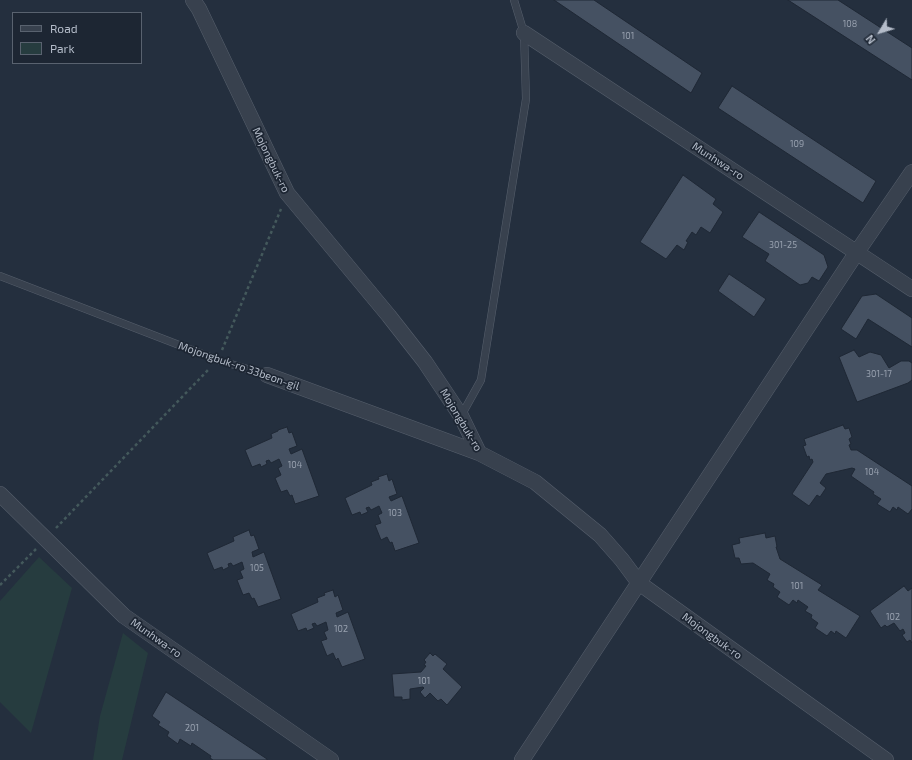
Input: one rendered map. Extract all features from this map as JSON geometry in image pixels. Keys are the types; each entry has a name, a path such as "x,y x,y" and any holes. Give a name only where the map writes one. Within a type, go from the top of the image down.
{"street":[{"name":"Mojongbuk-ro","path":"193,0 199,9 287,193 389,316 425,362 461,416 479,453 535,482 600,535 622,560 639,583 886,760"},
{"name":"Munhwa-ro","path":"524,33 912,289"},
{"path":"522,760 857,252 912,172"},
{"name":"Mojongbuk-ro 33beon-gil","path":"267,375 479,453"},
{"name":"Munhwa-ro","path":"0,494 124,616 331,760"}],"lane":[{"path":"461,416 481,380 526,99 524,33 514,0"},
{"name":"Mojongbuk-ro 33beon-gil","path":"0,276 218,360 267,375"}],"path":[{"path":"0,585 218,360 287,193"}],"green space":[{"path":"39,557 72,588 31,733 0,702 0,601"},
{"path":"123,633 148,653 122,760 93,760 100,716"}],"building":[{"path":"554,0 594,0 702,73 691,93"},
{"path":"788,0 838,0 912,48 912,80"},
{"path":"732,86 876,181 863,203 718,108"},
{"path":"683,175 716,199 713,204 723,212 710,233 701,227 696,235 692,232 686,241 688,242 684,250 677,245 666,259 640,242"},
{"path":"759,212 824,255 828,267 819,281 812,277 808,283 800,285 765,261 769,254 742,237"},
{"path":"729,274 766,299 754,317 718,291"},
{"path":"876,294 912,318 912,347 868,319 856,339 841,329 862,296"},
{"path":"854,350 859,357 870,352 881,355 889,368 901,361 909,361 912,363 912,380 908,383 857,402 839,357"},
{"path":"843,425 845,429 849,428 852,437 849,439 851,450 857,450 912,486 912,509 908,514 898,507 897,510 893,507 890,512 877,504 881,499 873,494 874,492 851,476 855,469 852,468 826,474 820,483 826,488 820,497 817,495 809,506 792,494 813,462 812,459 810,460 809,456 807,457 803,446 806,445 804,439"},
{"path":"287,427 289,433 292,432 297,446 289,449 291,454 302,449 319,496 295,504 292,495 290,496 287,490 281,492 275,478 281,475 278,468 282,466 279,459 271,463 269,460 266,461 267,464 261,467 260,464 252,467 245,450 272,438 271,434"},
{"path":"387,474 389,481 392,479 397,494 389,497 391,501 402,496 419,543 395,551 392,542 390,543 387,537 381,540 375,525 381,523 378,515 382,513 379,506 371,510 369,507 366,508 368,512 361,515 360,512 352,515 345,498 372,485 371,482 379,479 378,477"},
{"path":"249,530 251,536 254,535 259,549 252,552 253,557 264,552 281,599 258,607 254,598 252,599 249,593 243,595 237,580 243,578 240,571 244,569 242,562 233,566 231,563 228,564 229,567 223,570 222,567 214,570 207,553 234,541 233,537"},
{"path":"765,533 766,538 775,536 776,547 780,559 822,585 818,590 860,616 846,638 836,631 835,634 831,631 827,636 815,628 818,623 811,618 812,615 805,611 808,607 798,600 797,603 793,600 789,605 777,597 780,592 773,587 774,584 767,580 770,574 753,563 741,564 739,558 735,558 732,545 740,543 739,538"},
{"path":"904,586 908,591 912,588 912,643 910,640 907,642 902,635 905,633 903,629 900,631 894,623 887,627 885,625 881,628 870,611"},
{"path":"333,590 335,597 338,595 343,610 336,613 337,617 348,612 365,659 342,667 338,658 336,660 333,653 327,656 321,641 327,639 324,632 328,630 326,622 317,626 315,623 312,624 314,628 307,631 306,628 298,631 291,614 318,602 317,598 325,595 324,593"},
{"path":"430,653 433,656 435,654 447,664 443,669 462,687 447,705 441,699 438,701 430,693 425,698 420,692 424,688 423,687 410,689 410,699 402,700 402,697 394,697 392,674 421,672 426,666 424,665 426,662 424,660"},
{"path":"166,692 267,760 213,760 210,758 211,756 192,743 191,746 180,739 178,744 167,736 169,732 158,725 160,722 152,716"}]}
